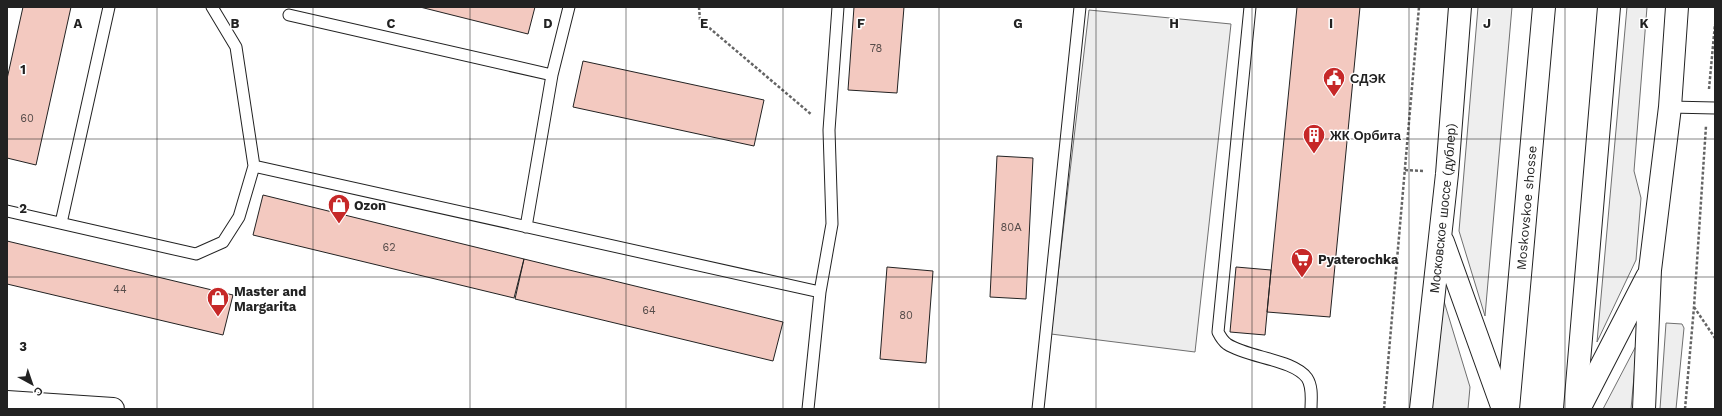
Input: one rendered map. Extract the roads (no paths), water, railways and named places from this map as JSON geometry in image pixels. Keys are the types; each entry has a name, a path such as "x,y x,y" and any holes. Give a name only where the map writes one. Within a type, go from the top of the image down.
{"street":[{"name":"Московское шоссе (дублер)","path":"1420,409 1441,237 1460,7"},
{"name":"Moskovskoe shosse","path":"1508,409 1544,7"},
{"path":"1575,409 1609,7"},
{"path":"1644,409 1650,270 1670,107 1676,7"},
{"path":"1441,237 1503,409"},
{"path":"1579,409 1650,270"},
{"path":"15,404 113,409"}],"lane":[{"path":"61,223 109,7"},
{"path":"7,211 196,254 223,242 239,217 254,166 236,47 212,7"},
{"path":"526,227 552,75 569,7"},
{"path":"808,409 820,292 832,224 830,130 838,7"},
{"path":"1038,409 1080,7"},
{"path":"1250,7 1218,332 1226,343 1243,352 1294,368 1307,378 1311,392 1311,409"},
{"path":"289,15 552,75"},
{"path":"1670,107 1711,107"},
{"path":"254,166 820,292"}],"place":[{"name":"СДЭК","path":"1334,98"},
{"name":"ЖК Орбита","path":"1314,154"},
{"name":"Ozon","path":"339,224"},
{"name":"Pyaterochka","path":"1302,278"},
{"name":"Master and Margarita","path":"218,318"}]}
